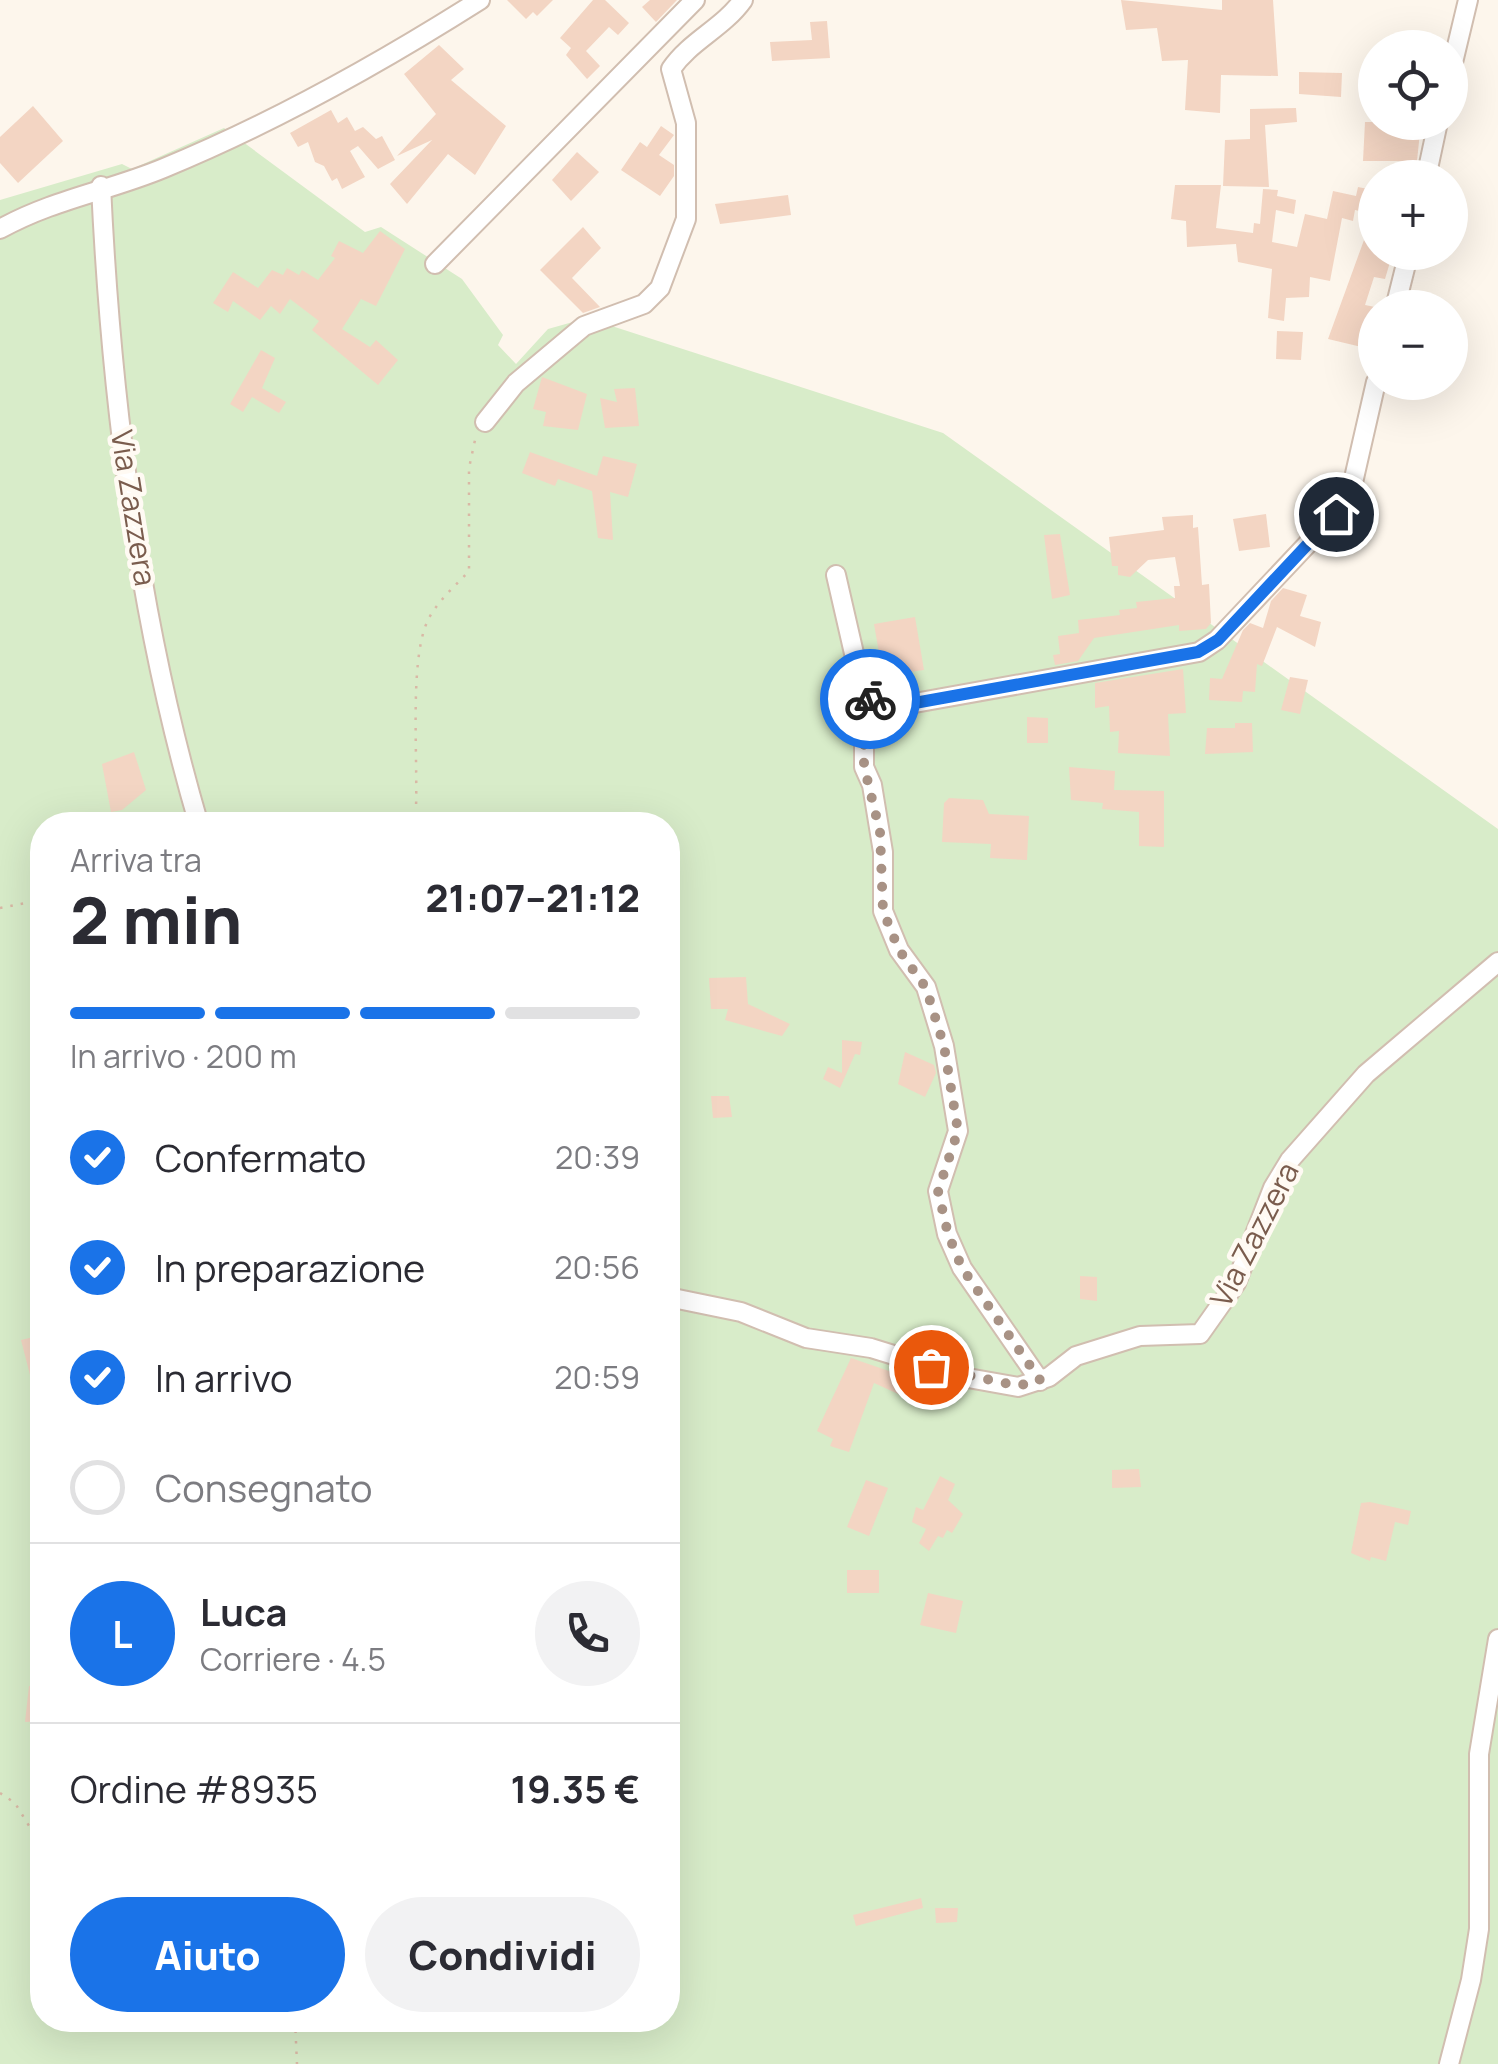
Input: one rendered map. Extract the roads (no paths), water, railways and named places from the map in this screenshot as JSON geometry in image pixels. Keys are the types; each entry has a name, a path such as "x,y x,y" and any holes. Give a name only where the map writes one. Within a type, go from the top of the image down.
{"street":[{"path":"0,230 28,214 101,186 160,170 265,124 368,71 480,0"},
{"path":"435,264 695,0"},
{"path":"486,422 516,383 584,326 644,304 660,288 686,219 686,123 671,68 682,53 712,33 744,0"},
{"path":"1461,30 1468,0"},
{"name":"Via Zazzera","path":"101,186 107,311 122,445 156,646 196,812"},
{"path":"864,697 898,706 1198,652 1218,640 1349,500 1372,400"},
{"path":"836,575 864,697 864,766 872,785 883,852 883,911 899,950 926,988 944,1046 958,1131 938,1191 948,1234 962,1268 1040,1380"},
{"name":"Via Zazzera","path":"680,1299 741,1312 806,1338 871,1348 968,1378 1018,1386 1040,1380 1076,1356 1140,1336 1200,1334 1236,1283 1273,1188 1290,1160 1366,1074 1498,962"},
{"path":"1449,2064 1471,1980 1479,1930 1479,1754 1498,1639"}]}
